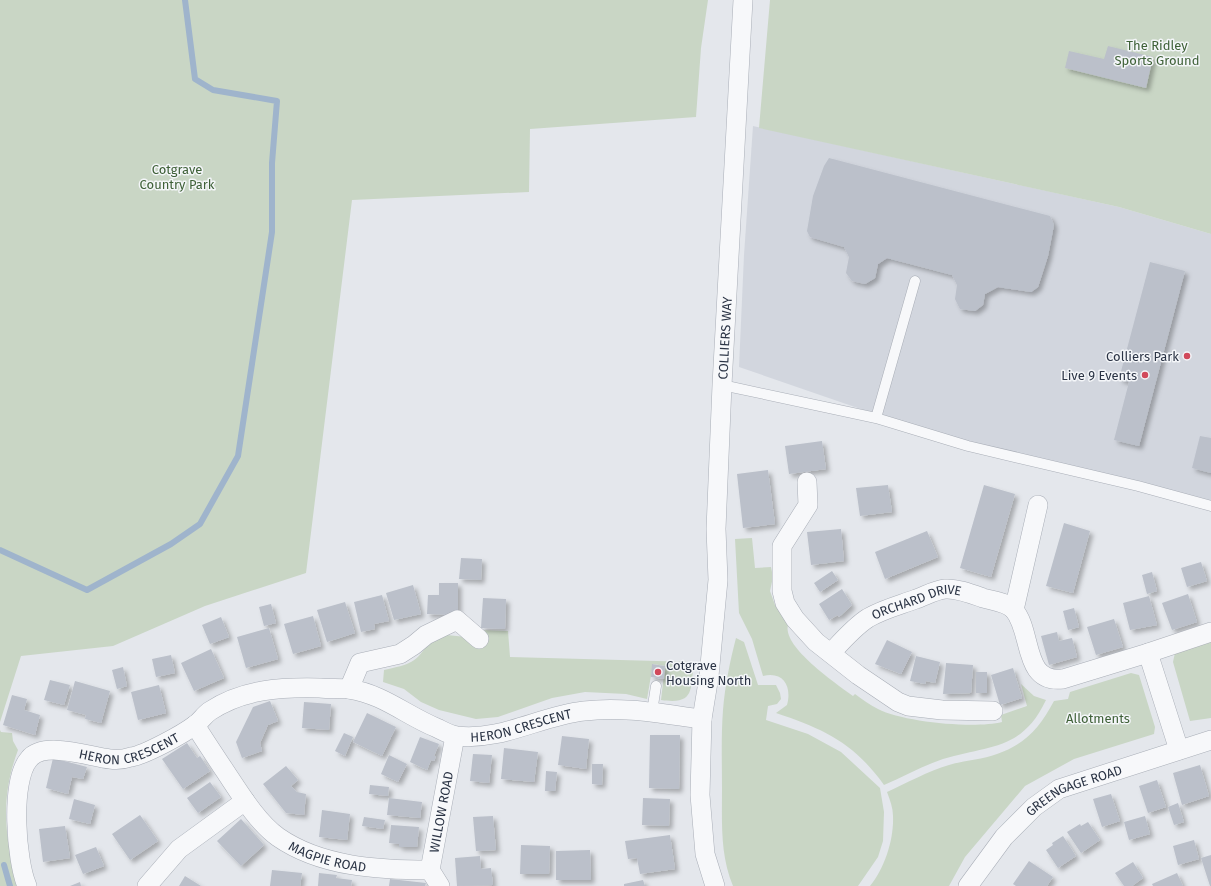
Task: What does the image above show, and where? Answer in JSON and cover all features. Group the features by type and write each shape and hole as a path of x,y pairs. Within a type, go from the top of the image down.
{"street":[{"name":"COLLIERS WAY","path":"715,886 705,854 700,795 702,719 709,676 718,580 716,529 722,385 743,0"},
{"path":"807,482 808,506 782,546 781,581 786,603 796,619 824,647 863,679 898,702 908,706 942,710 993,711"},
{"path":"1038,505 1014,610 1020,618 1036,668 1043,675 1053,680 1063,679 1148,654 1211,632"},
{"name":"ORCHARD DRIVE","path":"824,647 868,618 880,612 945,589 969,593 1007,605 1014,610"},
{"path":"349,689 360,663 400,654 426,635 457,620 478,639"},
{"path":"1148,654 1178,750"},
{"name":"HERON CRESCENT","path":"27,886 16,825 21,772 30,757 45,751 69,751 112,760 134,757 195,725 209,712 227,701 260,691 290,687 349,689 372,694 397,706 422,722 456,736 501,734 544,719 585,711 652,712 702,719"},
{"name":"MAGPIE ROAD","path":"195,725 245,801 277,836 299,850 328,860 435,878"},
{"name":"WILLOW ROAD","path":"435,878 456,736"},
{"name":"GREENGAGE ROAD","path":"968,886 1004,837 1034,807 1059,789 1211,740"},
{"path":"147,886 179,849 245,801"}],"lane":[{"path":"876,418 915,281"},
{"path":"722,385 876,418 968,446 1138,486 1211,506"},
{"path":"652,712 656,686"}],"shaded area":[{"name":"Colliers Park","path":"753,126 1119,207 1211,234 1211,506 968,446 739,367 744,255"}],"green space":[{"name":"Cotgrave Country Park","path":"0,0 708,0 701,48 696,117 530,129 529,192 352,200 306,573 205,606 113,646 21,656 0,722"},
{"name":"The Ridley Sports Ground","path":"770,0 1211,0 1211,234 1119,207 759,128"},
{"path":"752,538 755,568 771,567 773,577 770,591 775,605 780,610 788,625 788,634 793,644 812,664 853,696 855,694 878,709 904,718 939,723 974,725 990,724 1002,722 1001,715 1027,706 1021,684 1034,696 1046,700 1037,717 1026,729 1003,743 989,748 943,759 884,785 861,758 837,739 809,725 776,713 787,705 787,687 781,678 770,675 763,676 752,639 739,613 735,539"},
{"path":"481,630 508,631 510,657 694,662 691,687 686,697 680,700 661,700 665,666 653,664 647,699 626,694 585,692 552,698 498,717 476,719 439,710 421,702 404,689 383,682 384,670 412,662 421,654 430,640 447,635 466,637"},
{"path":"1211,635 1211,718 1190,721 1173,662 1176,648"},
{"path":"736,638 744,642 758,685 776,685 780,693 781,699 777,704 768,706 766,720 808,734 841,752 880,788 884,812 883,841 878,857 858,886 733,886 726,862 723,838 722,740 725,692"},
{"name":"Allotments","path":"1131,673 1139,675 1155,727 1154,734 1074,759 1025,786 965,857 949,886 870,886 880,871 888,853 892,834 893,813 887,792 925,774 955,763 991,756 1007,750 1031,734 1043,719 1054,701 1068,699 1070,692"},
{"path":"0,730 1,732 12,733 13,741 18,750 8,785 6,818 10,851 19,886 0,886"}],"building":[{"path":"1108,46 1153,57 1146,88 1065,68 1069,51 1104,59"},
{"path":"829,158 1050,216 1054,225 1048,256 1038,287 1031,292 998,287 985,294 983,305 975,311 960,309 955,299 957,285 952,275 887,258 878,264 875,278 865,284 852,281 846,273 849,257 844,247 810,237 807,231 813,196 824,166"},
{"path":"1150,262 1185,271 1139,446 1114,440 1129,382 1119,379"},
{"path":"1200,436 1211,438 1211,473 1192,468"},
{"path":"822,441 826,469 789,474 785,446"},
{"path":"768,470 775,524 743,528 737,474"},
{"path":"888,485 892,512 860,516 856,488"},
{"path":"984,485 1015,494 991,577 960,568"},
{"path":"1064,523 1090,531 1073,593 1046,586"},
{"path":"841,529 844,561 811,565 807,532"},
{"path":"927,531 938,557 885,579 875,552"},
{"path":"461,558 482,559 481,580 459,579"},
{"path":"1201,562 1207,581 1187,587 1181,568"},
{"path":"832,571 838,580 820,592 814,583"},
{"path":"1152,572 1157,591 1147,594 1142,575"},
{"path":"439,583 458,583 458,615 427,614 428,595 439,595"},
{"path":"413,585 421,614 394,620 386,593"},
{"path":"842,589 852,605 839,617 838,615 829,620 819,604"},
{"path":"1188,594 1197,622 1172,630 1162,603"},
{"path":"382,595 389,621 374,624 375,629 361,632 354,602"},
{"path":"1149,596 1157,625 1130,630 1123,603"},
{"path":"483,598 506,599 505,629 481,628"},
{"path":"345,602 355,633 327,642 317,610"},
{"path":"271,604 276,623 264,626 259,607"},
{"path":"1074,608 1079,627 1068,630 1063,611"},
{"path":"313,616 321,646 293,654 284,624"},
{"path":"221,617 229,637 210,644 202,625"},
{"path":"1114,619 1123,647 1096,655 1087,627"},
{"path":"269,628 278,659 246,668 237,637"},
{"path":"1057,632 1059,641 1072,638 1077,657 1049,665 1041,636"},
{"path":"887,640 912,652 901,674 875,664"},
{"path":"211,649 224,678 194,691 181,663"},
{"path":"171,655 175,673 156,677 152,659"},
{"path":"916,656 940,662 935,683 926,681 925,684 910,681"},
{"path":"946,663 973,665 971,693 943,694"},
{"name":"Cotgrave Housing North","path":"652,664 665,666 664,679 651,677"},
{"path":"123,667 127,686 117,689 112,670"},
{"path":"1013,668 1022,698 1000,705 991,675"},
{"path":"976,672 987,672 987,693 976,693"},
{"path":"50,680 70,685 64,705 44,700"},
{"path":"75,681 110,691 101,723 85,719 86,715 67,710"},
{"path":"159,685 166,713 138,720 131,692"},
{"path":"12,695 27,699 24,710 40,715 35,735 3,725"},
{"path":"270,701 278,721 268,725 260,743 262,751 242,758 236,742 253,707"},
{"path":"304,702 331,704 329,730 302,728"},
{"path":"367,713 396,727 382,756 353,742"},
{"path":"344,733 353,737 345,756 335,751"},
{"path":"650,735 680,735 679,789 649,788"},
{"path":"562,736 589,739 586,769 558,765"},
{"path":"420,737 439,744 434,756 436,756 434,761 431,760 427,770 410,762"},
{"path":"187,743 197,758 200,756 210,771 183,789 162,759"},
{"path":"504,748 538,752 534,782 501,779"},
{"path":"473,754 492,755 489,783 470,781"},
{"path":"389,755 407,764 398,782 381,774"},
{"path":"53,758 87,767 83,779 72,777 68,794 46,788"},
{"path":"592,764 603,764 602,785 592,784"},
{"path":"1200,765 1209,796 1182,805 1173,773"},
{"path":"286,766 298,780 291,786 297,792 306,794 304,815 286,813 263,784"},
{"path":"546,771 557,772 555,791 545,791"},
{"path":"1157,780 1166,807 1148,813 1139,786"},
{"path":"210,782 221,797 198,813 187,798"},
{"path":"370,785 389,787 388,796 369,794"},
{"path":"1111,794 1120,821 1102,827 1093,799"},
{"path":"389,798 422,802 420,818 387,815"},
{"path":"643,798 670,799 669,826 642,825"},
{"path":"74,799 95,805 90,824 69,819"},
{"path":"1178,803 1184,822 1174,825 1168,807"},
{"path":"322,810 350,814 347,840 319,837"},
{"path":"140,815 158,841 130,860 112,834"},
{"path":"493,816 496,850 476,851 473,817"},
{"path":"1145,816 1150,834 1129,840 1124,822"},
{"path":"364,817 385,820 383,829 362,826"},
{"path":"241,819 264,845 241,866 217,841"},
{"path":"1088,822 1100,840 1081,853 1067,832 1080,824 1081,826"},
{"path":"391,825 419,827 417,847 399,847 399,844 389,843"},
{"path":"65,826 70,858 43,862 39,829"},
{"path":"670,835 675,869 640,874 637,858 628,859 625,841"},
{"path":"1063,836 1076,856 1058,868 1046,850 1053,845 1052,843"},
{"path":"1194,840 1199,859 1178,865 1173,846"},
{"path":"521,845 550,846 549,874 520,874"},
{"path":"96,847 104,866 83,874 75,855"},
{"path":"590,850 591,880 556,880 556,851"},
{"path":"1211,855 1211,886 1210,886 1201,858"},
{"path":"480,856 481,869 491,868 493,885 457,886 455,858"},
{"path":"1029,861 1053,877 1047,886 1016,886 1013,884"},
{"path":"1133,862 1143,878 1132,886 1124,886 1115,873"},
{"path":"272,870 302,873 300,886 270,886"},
{"path":"319,873 337,875 336,878 352,880 351,886 318,886"},
{"path":"1177,873 1183,886 1153,886 1152,884"},
{"path":"185,876 201,886 179,886"},
{"path":"390,879 426,883 425,886 389,886"},
{"path":"643,880 645,886 624,886 624,884"},
{"path":"80,882 81,886 70,886"}],"waterway":[{"path":"0,550 87,590 171,544 200,524 238,456 272,232 272,163 277,101 213,90 195,79 185,0"},
{"path":"4,865 10,886"}],"place":[{"name":"Colliers Park","path":"1187,356"},
{"name":"Live 9 Events","path":"1145,375"},
{"name":"Cotgrave Housing North","path":"658,672"}]}
